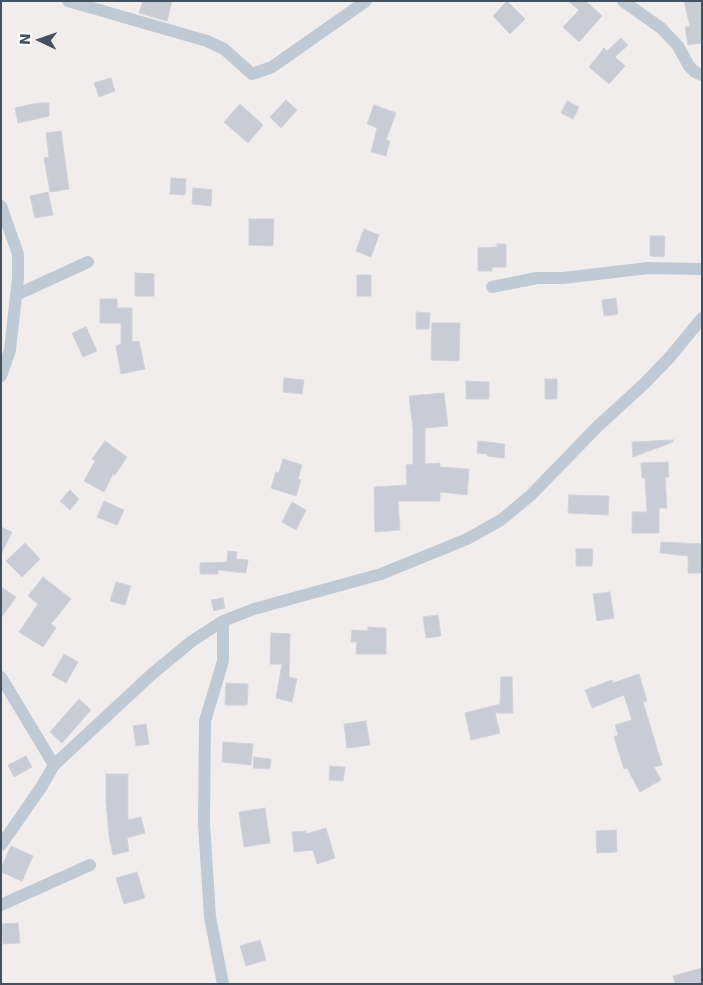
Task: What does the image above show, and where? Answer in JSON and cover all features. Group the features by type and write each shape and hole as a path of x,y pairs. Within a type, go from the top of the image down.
{"street":[{"path":"68,1 207,41 224,48 252,74 272,67 366,1"},
{"path":"623,1 661,28 678,46 689,66 695,72 702,75"},
{"path":"1,206 18,254 16,295 6,334 10,350 1,376"},
{"path":"16,295 88,262"},
{"path":"492,286 537,278 563,278 648,268 702,268"},
{"path":"1,845 42,786 54,765 152,674 192,641 223,621 254,609 381,574 467,539 501,520 531,495 598,426 645,383 702,318"},
{"path":"223,621 224,660 205,721 204,824 210,917 224,984"},
{"path":"1,677 54,765"},
{"path":"1,905 90,865"}],"building":[{"path":"143,1 172,1 167,21 139,13"},
{"path":"507,1 525,19 510,34 493,16"},
{"path":"568,1 586,1 602,16 579,42 563,27 579,10"},
{"path":"684,1 702,1 702,43 688,45 685,27 690,26"},
{"path":"621,38 628,45 615,57 625,66 609,84 589,67 604,48 607,51"},
{"path":"111,78 115,91 99,97 94,83"},
{"path":"286,100 297,110 281,128 270,117"},
{"path":"567,101 579,107 573,119 561,113"},
{"path":"38,103 49,103 49,116 18,123 15,108"},
{"path":"240,104 263,125 248,143 224,122"},
{"path":"374,105 396,113 386,140 390,141 386,156 371,152 377,128 367,124"},
{"path":"61,131 69,189 50,192 44,158 49,157 46,133"},
{"path":"171,178 186,179 185,195 170,194"},
{"path":"193,188 212,190 211,206 192,204"},
{"path":"48,192 53,215 35,218 30,196"},
{"path":"249,219 274,219 273,246 249,245"},
{"path":"364,229 379,235 371,257 356,251"},
{"path":"650,236 665,236 664,257 650,256"},
{"path":"497,244 506,244 506,267 492,267 492,271 478,271 478,248 497,247"},
{"path":"135,273 154,274 154,296 135,296"},
{"path":"357,275 371,275 371,296 357,296"},
{"path":"616,298 618,314 604,316 602,300"},
{"path":"100,299 117,299 117,308 132,308 132,342 139,341 145,369 121,374 116,346 121,344 121,323 100,323"},
{"path":"416,312 430,313 429,329 416,329"},
{"path":"432,323 460,323 459,361 431,360"},
{"path":"86,327 97,351 83,357 72,333"},
{"path":"284,378 304,380 302,394 283,392"},
{"path":"545,379 557,379 557,399 545,399"},
{"path":"466,381 489,382 489,399 466,399"},
{"path":"444,393 448,426 425,428 425,464 440,463 440,467 469,469 467,495 440,492 440,501 398,501 400,530 375,532 374,487 407,485 406,465 413,464 413,428 409,396"},
{"path":"673,440 673,442 633,457 632,442"},
{"path":"105,441 127,457 115,475 113,474 104,492 84,481 95,461 92,459"},
{"path":"478,441 505,444 504,458 477,453"},
{"path":"283,459 302,465 298,479 301,480 296,496 271,488 276,472 279,473"},
{"path":"668,462 669,477 665,477 667,508 659,508 659,533 632,533 632,512 647,512 645,478 642,478 641,463"},
{"path":"70,490 79,499 70,510 60,501"},
{"path":"569,495 609,496 608,515 568,513"},
{"path":"104,501 124,510 117,525 97,517"},
{"path":"292,502 306,510 296,530 282,522"},
{"path":"1,527 12,532 1,554"},
{"path":"661,542 702,544 702,573 688,573 688,556 660,553"},
{"path":"25,543 40,559 22,577 6,561"},
{"path":"576,549 593,549 592,566 576,566"},
{"path":"228,551 237,552 236,559 248,560 246,573 218,570 218,574 200,574 200,563 227,562"},
{"path":"43,577 71,599 51,624 56,628 43,647 19,632 38,604 28,596"},
{"path":"116,582 131,586 125,605 110,601"},
{"path":"1,587 16,597 1,618"},
{"path":"610,592 614,618 597,621 593,594"},
{"path":"223,598 225,608 214,611 211,600"},
{"path":"438,615 441,636 426,638 423,617"},
{"path":"368,627 386,628 386,654 356,654 357,642 351,642 352,630 368,631"},
{"path":"271,633 290,634 289,677 297,679 292,702 276,698 282,664 270,664"},
{"path":"64,654 78,662 66,683 52,675"},
{"path":"639,674 647,701 643,702 662,765 654,767 661,780 640,792 627,768 624,769 614,737 618,735 615,725 632,720 624,695 592,708 585,690 612,680 613,683"},
{"path":"501,677 512,677 513,713 495,713 500,733 471,740 465,713 500,704"},
{"path":"226,683 248,684 247,705 225,705"},
{"path":"79,699 91,710 62,743 50,732"},
{"path":"366,721 370,745 347,748 344,724"},
{"path":"146,724 149,744 136,746 133,726"},
{"path":"223,742 253,744 251,765 222,762"},
{"path":"26,756 32,767 14,777 8,765"},
{"path":"254,757 271,759 270,769 253,768"},
{"path":"330,766 345,767 343,781 329,780"},
{"path":"106,774 128,774 128,820 141,817 145,833 127,838 129,851 113,855 109,836"},
{"path":"265,808 270,843 244,847 239,812"},
{"path":"326,828 335,858 317,864 313,850 294,852 292,832 306,831 306,834"},
{"path":"616,830 617,852 597,853 596,831"},
{"path":"11,846 33,856 22,881 1,872"},
{"path":"137,872 145,898 124,904 116,878"},
{"path":"18,923 20,943 3,944 2,924"},
{"path":"260,940 266,960 246,966 240,946"},
{"path":"702,968 702,984 675,984 673,976"}]}
